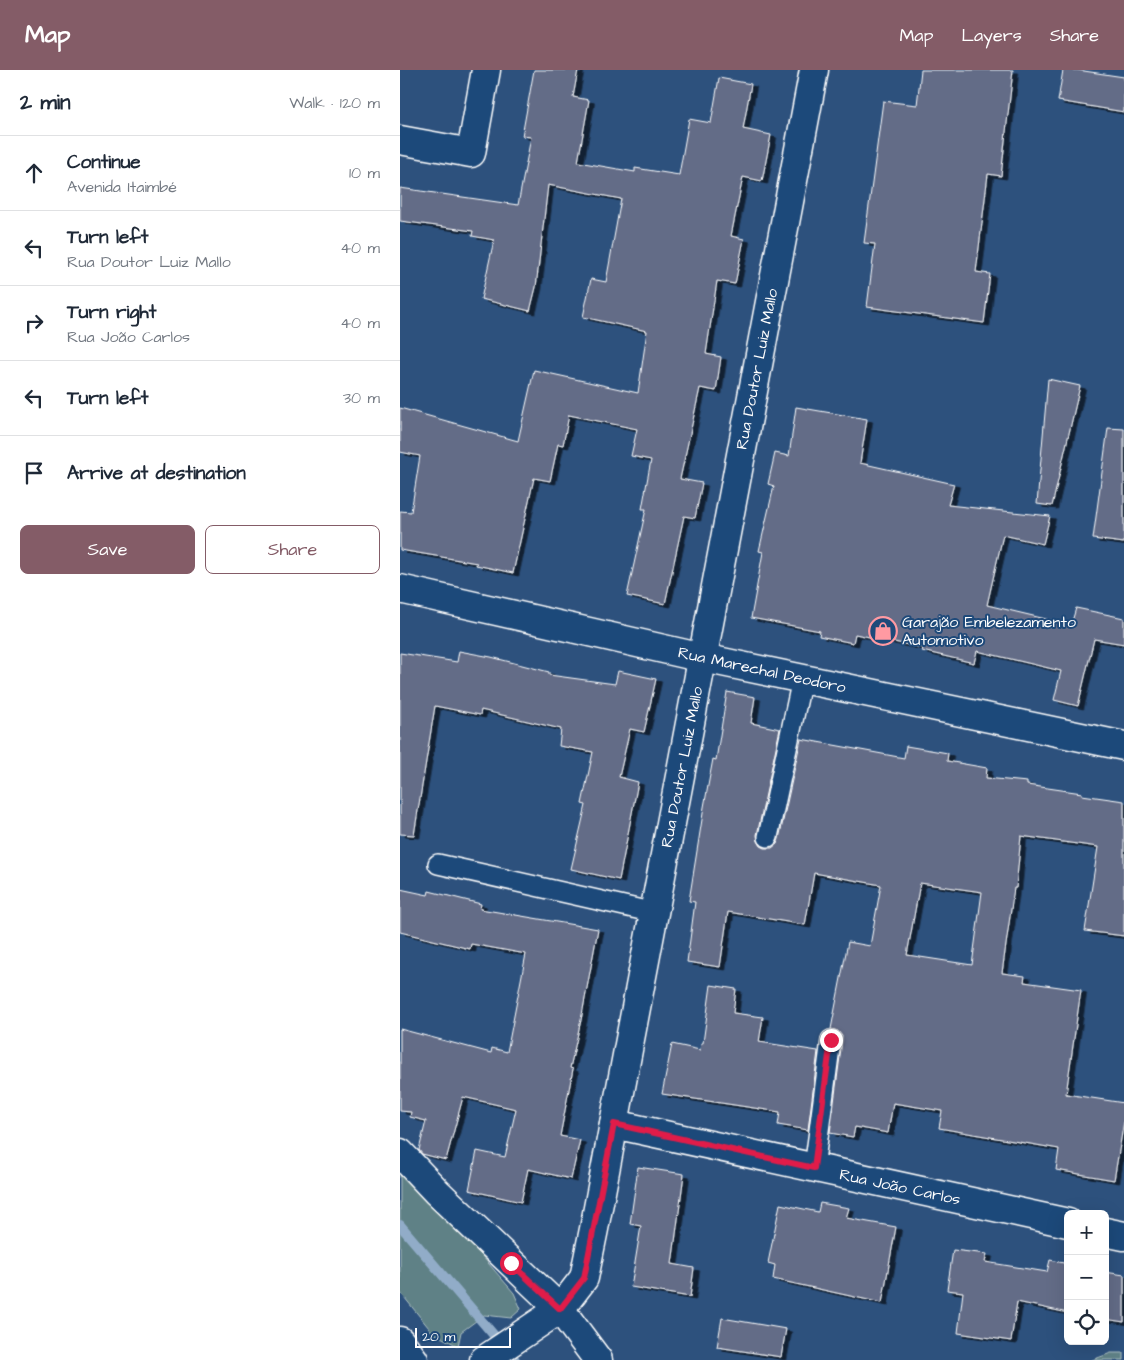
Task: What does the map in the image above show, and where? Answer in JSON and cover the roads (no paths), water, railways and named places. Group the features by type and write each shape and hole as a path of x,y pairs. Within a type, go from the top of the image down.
{"street":[{"path":"400,140 471,153 486,70"},
{"name":"Rua Doutor Luiz Mallo","path":"484,1360 552,1315 584,1278 814,70"},
{"name":"Rua Marechal Deodoro","path":"400,589 703,658 1124,746"},
{"name":"Rua João Carlos","path":"614,1124 1064,1222"},
{"path":"400,1153 552,1315 598,1360"},
{"path":"1109,1233 1124,1236"},
{"path":"400,1341 414,1360"}],"lane":[{"path":"768,837 802,678"},
{"path":"438,864 655,913"},
{"path":"814,1168 831,1040"}],"waterway":[{"path":"400,1225 515,1360"}],"place":[{"name":"Garajão Embelezamento Automotivo","path":"883,631"}]}
